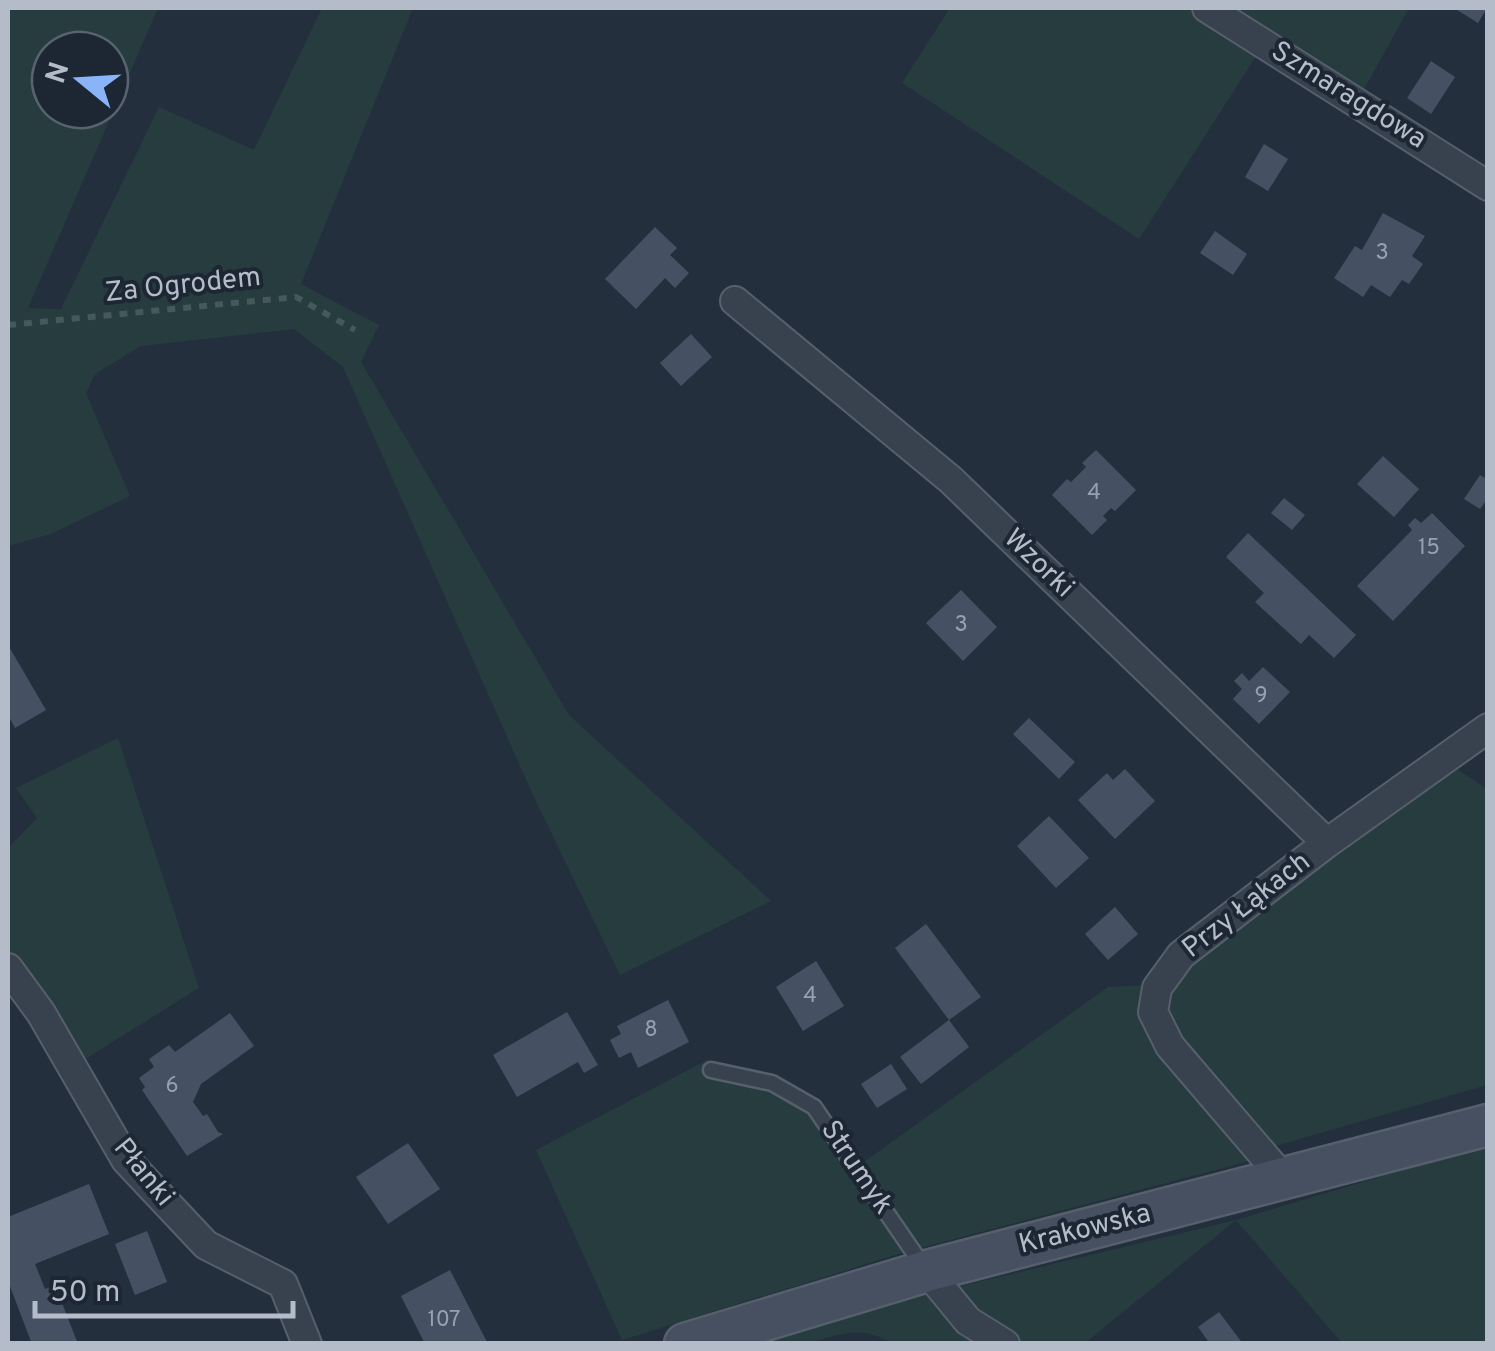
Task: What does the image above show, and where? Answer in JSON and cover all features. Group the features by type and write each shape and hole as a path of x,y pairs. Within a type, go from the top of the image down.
{"street":[{"name":"Szmaragdowa","path":"1207,8 1488,186"},
{"name":"Wzorki","path":"735,301 951,480 1327,843"},
{"name":"Przy Łąkach","path":"1284,1179 1170,1046 1153,1012 1158,988 1181,955 1327,843 1488,728"},
{"name":"Płanki","path":"8,968 42,1013 126,1160 206,1245 283,1284 307,1344"},
{"name":"Krakowska","path":"685,1344 926,1271 1488,1125"},
{"path":"926,1271 968,1321 1005,1344"}],"lane":[{"name":"Strumyk","path":"711,1070 772,1084 814,1107 926,1271"}],"path":[{"name":"Za Ogrodem","path":"8,325 296,297 356,330"}],"green space":[{"path":"8,8 158,8 130,73 130,30 30,30 30,130 105,130 28,308 61,309 159,107 254,150 322,8 413,8 301,284 379,325 361,362 569,715 771,901 620,975 532,793 343,367 294,329 141,346 95,374 86,393 130,496 51,534 8,546"},
{"path":"950,8 1219,8 1258,53 1139,239 902,83"},
{"path":"1224,8 1409,8 1361,95"},
{"path":"118,738 199,988 79,1063 8,956 8,848 37,818 16,788"},
{"path":"1454,767 1487,789 1487,1085 1268,1148 1161,1014 1163,992 1185,960"},
{"path":"1149,985 1145,1013 1257,1159 905,1252 622,1340 536,1150 707,1060 774,1077 818,1100 861,1164 1108,987"},
{"path":"1487,1145 1487,1343 1342,1343 1236,1220"},
{"path":"1236,1220 1085,1343 1014,1343 949,1289"},
{"path":"929,1285 997,1343 892,1343 859,1333 801,1344 745,1344"}],"building":[{"path":"1454,8 1487,8 1478,23"},
{"path":"1431,61 1455,77 1431,114 1407,98"},
{"path":"1264,144 1288,159 1268,191 1245,177"},
{"path":"1383,213 1425,236 1412,256 1423,264 1409,284 1402,280 1390,297 1371,285 1363,297 1334,278 1355,246 1362,250"},
{"path":"655,227 677,248 670,255 689,273 675,288 665,278 636,309 605,279"},
{"path":"1215,231 1247,254 1233,275 1200,253"},
{"path":"691,334 712,357 681,386 660,363"},
{"path":"1096,450 1136,490 1115,511 1111,508 1103,516 1107,520 1092,535 1052,495 1086,467 1082,463"},
{"path":"1383,456 1419,489 1394,517 1357,484"},
{"path":"1480,475 1488,480 1488,498 1480,509 1464,499"},
{"path":"1284,498 1305,515 1292,530 1271,513"},
{"path":"1432,513 1465,546 1393,621 1357,586 1412,530 1408,525 1415,518 1421,523"},
{"path":"1248,533 1356,635 1334,658 1309,635 1301,644 1255,602 1264,593 1226,557"},
{"path":"961,590 997,627 963,661 926,623"},
{"path":"8,645 46,710 15,728 8,715"},
{"path":"1263,667 1290,692 1259,724 1233,699 1242,689 1234,681 1242,673 1249,681"},
{"path":"1029,718 1075,762 1059,779 1013,734"},
{"path":"1125,769 1155,801 1115,839 1078,800 1107,773 1113,780"},
{"path":"1049,816 1089,858 1056,888 1017,846"},
{"path":"1115,907 1138,934 1108,960 1085,934"},
{"path":"926,924 981,997 949,1020 895,948"},
{"path":"816,961 844,1006 803,1031 776,987"},
{"path":"668,1000 689,1042 638,1068 631,1052 619,1058 610,1040 621,1034 617,1026"},
{"path":"567,1012 598,1065 584,1073 578,1062 517,1097 493,1055"},
{"path":"230,1013 254,1046 201,1084 193,1102 223,1134 187,1156 142,1090 145,1087 139,1078 154,1067 149,1059 169,1045 175,1052"},
{"path":"949,1020 969,1047 921,1084 900,1057"},
{"path":"891,1064 907,1089 877,1108 861,1084"},
{"path":"408,1143 440,1189 388,1224 356,1177"},
{"path":"89,1184 109,1234 35,1264 45,1289 55,1285 78,1344 32,1344 8,1281 8,1217"},
{"path":"147,1231 167,1282 135,1295 115,1244"},
{"path":"450,1270 488,1344 425,1344 401,1296"},
{"path":"1219,1312 1243,1344 1210,1344 1198,1327"}]}
